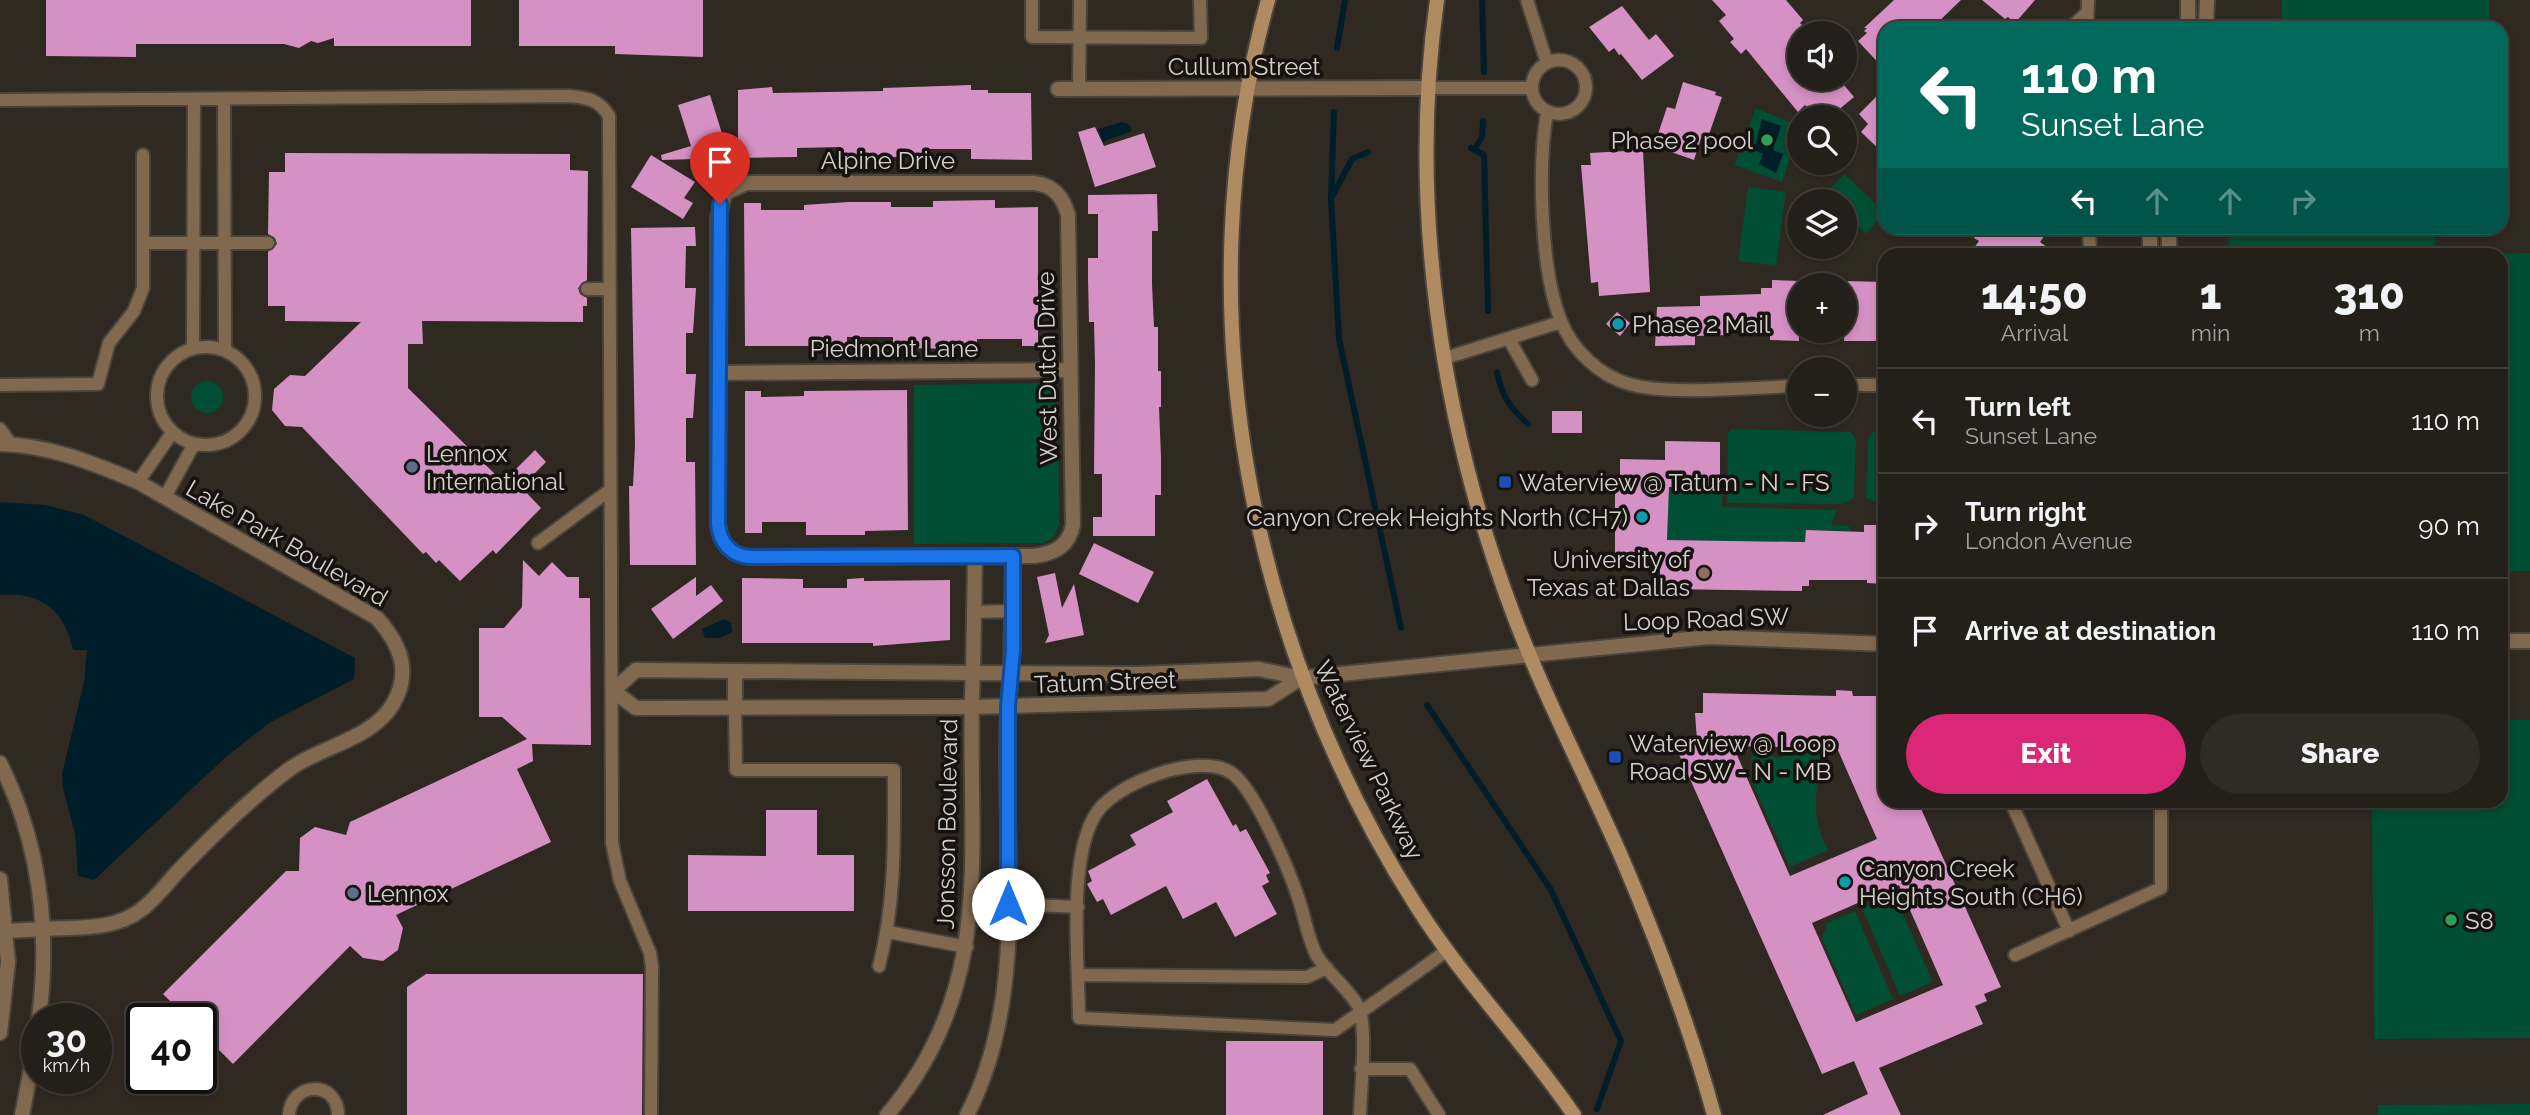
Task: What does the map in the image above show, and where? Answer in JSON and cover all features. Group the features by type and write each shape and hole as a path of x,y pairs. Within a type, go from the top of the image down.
{"main road":[{"name":"Waterview Parkway","path":"1268,0 1248,89 1234,209 1232,273 1233,353 1238,410 1265,554 1301,678 1371,830 1446,951 1574,1115"},
{"path":"1437,0 1429,88 1429,194 1445,358 1472,489 1494,561 1530,655 1621,856 1660,954 1714,1115"}],"street":[{"path":"2188,0 2188,21"},
{"path":"2206,21 2207,0"},
{"name":"Cullum Street","path":"1058,89 1429,88"},
{"name":"Alpine Drive","path":"718,373 718,218 723,197 732,187 746,183 1034,183 1048,185 1056,191"},
{"name":"West Dutch Drive","path":"1013,556 1044,555 1064,545 1073,525 1068,215 1056,191"},
{"name":"Piedmont Lane","path":"718,373 1070,370"},
{"path":"718,373 719,536 733,552 749,557 1013,556 1012,673 1008,707 1008,904 1005,985 991,1059 967,1115"},
{"name":"Lake Park Boulevard","path":"2,931 108,926 141,910 226,823 273,783 314,753 363,732 380,720 393,703 401,683 402,663 395,638 377,618 138,482 96,464 50,450 5,444"},
{"name":"Jonsson Boulevard","path":"887,1115 922,1063 942,1024 967,947 973,888 971,707 975,556"},
{"name":"Loop Road SW","path":"1530,655 1709,637 1878,644"},
{"path":"2508,641 2530,641"},
{"name":"Tatum Street","path":"1301,678 1268,699 1008,707 636,708 612,691 636,670 1138,674 1259,669 1301,678 1530,655"},
{"path":"735,671 735,708"},
{"path":"0,763 21,811 37,865 44,929 40,1003"},
{"path":"0,879 6,990 0,1033"},
{"path":"22,1115 26,1094"}],"lane":[{"path":"1031,0 1032,37 1201,38 1200,0"},
{"path":"1079,89 1080,0"},
{"path":"1527,0 1547,63"},
{"path":"2076,21 2088,7"},
{"path":"1555,60 1571,63 1583,74 1586,88 1583,101 1563,114 1547,111 1536,101 1532,88 1536,73 1547,63 1555,60"},
{"path":"1429,88 1532,88"},
{"path":"0,100 570,96 589,98 602,104 609,116 610,490 614,574 612,843 620,881 650,953 652,966 652,1115"},
{"path":"193,348 194,99"},
{"path":"224,100 225,350"},
{"path":"1547,111 1542,138 1547,257 1561,322 1590,362 1608,375 1629,384 1657,389 1787,386"},
{"path":"0,385 98,384 109,343 141,301 143,155"},
{"path":"143,243 268,243"},
{"path":"587,289 610,289"},
{"path":"1445,358 1561,322"},
{"path":"1509,339 1532,380"},
{"path":"208,346 225,350 239,359 249,372 255,387 255,403 250,419 240,432 227,441 211,445 194,444 172,433 159,414 156,391 159,379 171,360 193,348 208,346"},
{"path":"1857,385 1878,385"},
{"path":"0,429 5,444"},
{"path":"138,482 172,433"},
{"path":"165,498 194,444"},
{"path":"538,544 610,490"},
{"path":"974,612 1013,611"},
{"path":"735,708 736,770 894,770 894,882 888,932 879,966"},
{"path":"1360,1115 1362,1012 1317,955 1294,885 1256,804 1233,774 1218,766 1183,768 1153,775 1127,788 1102,806 1092,821 1080,852 1079,1018 1335,1030 1362,1012 1446,951"},
{"path":"2014,808 2069,931"},
{"path":"2015,955 2161,888 2161,808"},
{"path":"1008,904 1078,907"},
{"path":"888,932 967,947"},
{"path":"1079,975 1307,977 1327,968"},
{"path":"1361,1069 1410,1069 1439,1115"},
{"path":"289,1115 293,1099 299,1093 316,1088 331,1095 337,1102 338,1115"}],"green space":[{"path":"2282,0 2489,0 2489,21 2282,21"},
{"path":"1756,108 1787,121 1787,168 1782,182 1734,165"},
{"path":"1843,175 1878,206 1878,220 1866,234 1857,225 1857,189 1830,189"},
{"path":"1748,187 1786,192 1776,266 1738,261"},
{"path":"2229,235 2435,236 2434,248 2228,248"},
{"path":"2530,253 2530,571 2508,571 2508,254"},
{"path":"207,381 218,386 223,397 218,408 207,413 196,408 191,397 196,386"},
{"path":"1043,383 1058,393 1059,525 1053,538 1043,543 914,544 914,385"},
{"path":"1732,429 1851,432 1856,440 1854,498 1842,504 1727,503 1728,433"},
{"path":"1873,432 1878,432 1878,503 1866,498 1868,440"},
{"path":"1665,487 1722,487 1722,507 1837,510 1831,525 1849,526 1850,531 1806,530 1805,542 1667,540"},
{"name":"S8","path":"2508,720 2530,720 2530,1038 2374,1039 2372,808 2508,808"},
{"path":"1814,748 1827,755 1819,779 1816,803 1819,826 1828,850 1790,867 1753,784 1751,758 1758,753 1778,758"},
{"path":"1881,896 1896,898 1933,982 1900,996 1862,908"},
{"path":"1855,911 1893,999 1856,1015 1822,939 1827,923"},
{"path":"2530,1104 2530,1115 2378,1115 2378,1105"}],"water":[{"name":"Phase 2 pool","path":"1762,119 1781,126 1773,150 1783,154 1776,173 1759,164 1763,154 1754,150"},
{"path":"1122,122 1130,125 1132,131 1103,142 1098,129"},
{"path":"0,502 46,505 84,515 355,658 354,679 269,723 226,757 94,880 78,876 75,834 62,774 84,682 87,650 73,650 64,624 49,606 28,596 0,595"},
{"path":"724,619 731,623 732,632 720,638 705,638 702,629"}],"building":[{"path":"46,0 471,0 471,46 334,46 334,38 318,43 311,41 299,48 284,44 136,44 136,57 46,56"},
{"path":"519,0 703,0 703,57 615,54 615,46 519,46"},
{"path":"1712,0 1786,0 1803,20 1787,21 1787,91 1849,91 1854,97 1844,105 1792,105 1746,49 1741,54 1730,42 1734,39 1719,21 1726,15"},
{"path":"1894,0 1961,0 1939,21 1878,21 1878,62 1858,41 1867,33 1864,31 1867,28 1864,28"},
{"path":"1982,0 2035,0 2017,21 2008,17 2005,19"},
{"path":"1622,6 1649,40 1656,34 1674,56 1642,80 1614,48 1609,52 1589,27"},
{"path":"1683,82 1716,92 1715,95 1722,97 1707,140 1701,138 1694,160 1654,146 1667,107 1675,109"},
{"path":"971,85 971,90 988,90 988,93 1031,93 1032,160 971,159 971,149 927,149 927,157 841,157 841,147 797,148 797,157 738,158 738,90 772,87 773,93 883,91 883,88"},
{"path":"710,95 730,159 711,159 714,169 699,174 694,159 662,160 661,155 691,146 678,105"},
{"path":"1878,95 1878,148 1861,132 1868,124 1859,114"},
{"path":"1095,127 1104,146 1144,133 1156,167 1095,187 1078,132"},
{"path":"1643,150 1650,292 1599,296 1598,282 1591,283 1581,165 1591,165 1590,153"},
{"path":"285,153 570,154 570,170 588,171 587,280 578,288 580,294 587,298 587,306 583,306 583,322 422,321 423,344 408,344 408,388 503,482 535,450 546,462 521,487 541,508 496,554 493,550 460,581 439,560 436,563 426,552 423,554 302,427 285,426 272,410 274,389 290,375 305,376 361,322 285,321 285,306 268,306 268,252 277,244 275,238 268,234 269,172 285,172"},
{"path":"651,155 695,182 684,198 693,203 683,219 631,187"},
{"path":"1157,194 1158,231 1152,231 1152,284 1154,327 1158,327 1158,371 1161,371 1161,495 1155,495 1155,536 1093,536 1093,517 1102,517 1102,474 1094,474 1094,322 1089,322 1088,279 1088,258 1098,258 1098,214 1088,214 1088,195"},
{"path":"995,200 995,208 1038,207 1038,346 1022,346 1022,339 977,339 977,349 893,348 893,337 847,337 847,349 831,349 831,346 745,346 744,203 761,203 761,210 804,210 804,205 848,202 891,202 891,207 933,207 933,201"},
{"path":"695,227 696,246 686,246 685,288 696,288 693,333 686,333 686,374 696,374 693,418 686,418 686,462 695,462 696,565 630,565 629,486 633,486 635,445 631,228"},
{"path":"1976,235 2045,235 2040,242 2048,248 1974,248 1979,241 1974,238"},
{"path":"1772,280 1787,281 1787,341 1770,340 1770,332 1730,332 1730,335 1695,336 1695,345 1655,346 1657,307 1700,306 1700,296 1761,294 1761,288 1772,288"},
{"path":"1857,281 1878,282 1878,341 1857,341"},
{"name":"Phase 2 Mail","path":"1617,312 1630,323 1620,336 1606,324"},
{"path":"907,390 908,530 865,531 865,535 806,535 806,522 762,522 762,533 745,533 745,391 761,391 761,397 804,396 804,391"},
{"path":"1552,411 1582,411 1582,433 1552,433"},
{"name":"Canyon Creek Heights North (CH7)","path":"1665,441 1720,442 1720,479 1710,479 1710,488 1669,487 1667,540 1805,542 1806,530 1864,532 1864,525 1878,525 1878,584 1867,583 1867,580 1809,580 1809,586 1802,586 1802,591 1667,589 1667,584 1660,584 1660,569 1634,569 1634,562 1615,561 1615,478 1620,478 1620,459 1665,460"},
{"path":"1094,543 1154,572 1138,603 1079,574"},
{"name":"Lennox","path":"523,560 539,576 552,562 567,577 579,577 579,598 590,598 591,745 532,744 533,761 517,769 551,842 396,915 403,928 398,950 383,961 363,958 350,946 233,1064 217,1048 217,1003 172,1003 163,994 286,871 299,871 300,838 315,827 346,835 350,822 527,739 502,717 479,717 479,628 504,628 522,607"},
{"path":"1055,573 1062,608 1074,584 1084,635 1045,643 1049,635 1037,577"},
{"path":"696,577 696,596 711,585 723,601 673,639 651,609"},
{"path":"742,578 803,579 803,588 847,588 847,579 864,578 864,581 950,580 950,640 873,646 873,643 742,643"},
{"name":"Canyon Creek Heights South (CH6)","path":"1836,690 1852,691 1853,696 1878,696 1878,808 1921,808 2001,987 1984,994 1987,1001 1975,1006 1983,1024 1879,1068 1901,1115 1823,1115 1868,1094 1854,1061 1822,1074 1677,750 1697,741 1695,713 1703,713 1703,693 1836,696","holes":["1733,746 1837,748 1877,839 1790,876","1899,885 1943,985 1856,1022 1812,923"]},
{"path":"1207,779 1233,826 1236,824 1240,832 1246,829 1270,873 1266,875 1269,882 1262,886 1277,914 1235,937 1216,902 1183,919 1166,886 1111,915 1103,899 1097,902 1087,884 1092,881 1088,871 1136,845 1130,835 1173,812 1167,801"},
{"path":"766,810 817,810 817,855 854,855 854,911 688,911 688,855 766,856"},
{"path":"426,974 643,974 642,1115 407,1115 407,987"},
{"path":"1226,1041 1323,1041 1323,1115 1226,1115"}],"waterway":[{"path":"1337,48 1345,0"},
{"path":"1482,0 1484,72"},
{"path":"1334,112 1331,199 1339,339 1401,628"},
{"path":"1475,148 1482,137 1483,121"},
{"path":"1471,148 1484,155 1488,311"},
{"path":"1333,195 1352,159 1368,152"},
{"path":"1497,372 1508,401 1528,424"},
{"path":"1427,705 1551,890 1621,1041 1597,1109"}],"place":[{"name":"Phase 2 pool","path":"1767,140"},
{"name":"Phase 2 Mail","path":"1618,324"},
{"name":"Lennox International","path":"412,467"},
{"name":"Waterview @ Tatum - N - FS","path":"1505,482"},
{"name":"Canyon Creek Heights North (CH7)","path":"1642,517"},
{"name":"University of Texas at Dallas","path":"1704,573"},
{"name":"Waterview @ Loop Road SW - N - MB","path":"1615,757"},
{"name":"Canyon Creek Heights South (CH6)","path":"1845,882"},
{"name":"Lennox","path":"353,893"},
{"name":"S8","path":"2451,920"}],"route":[{"path":"720,204 718,524 719,536 725,545 739,556 749,557 1013,556 1013,650 1008,707 1008,904"}]}
